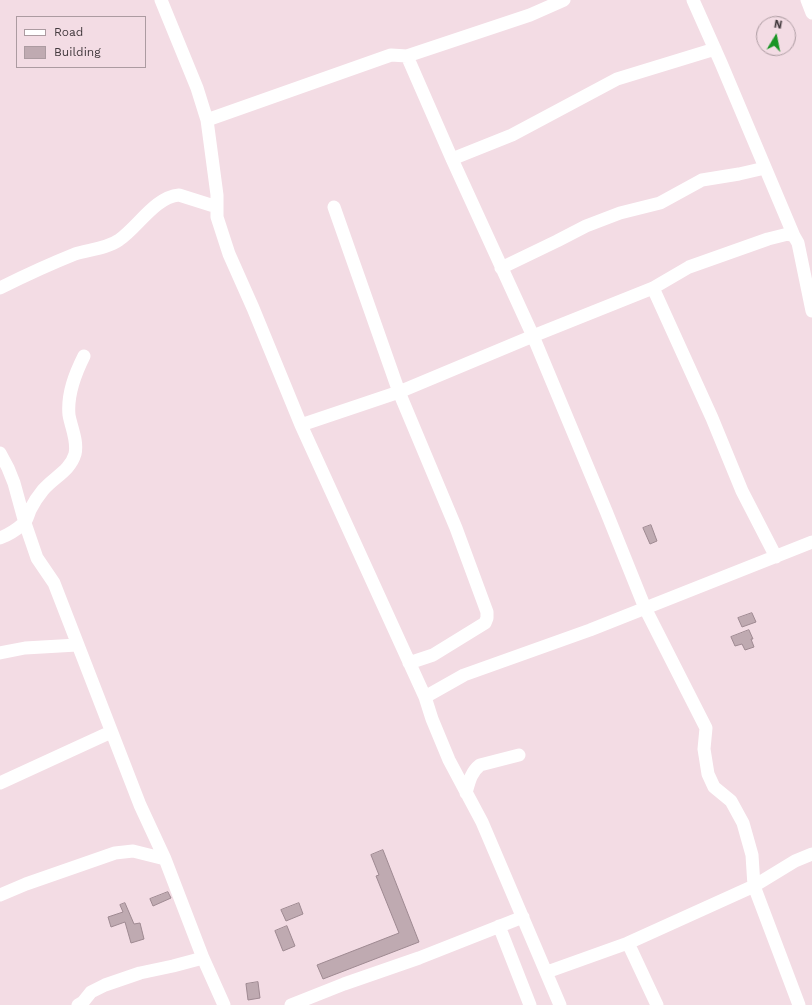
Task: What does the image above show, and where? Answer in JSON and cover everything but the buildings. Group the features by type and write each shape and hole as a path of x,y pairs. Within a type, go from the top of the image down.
{"street":[{"path":"161,0 194,81 207,120 215,172 217,217 229,254 301,425 408,663 425,697 432,719 449,760 482,822 560,1005"},
{"path":"207,120 391,54 407,56 530,15 564,0"},
{"path":"693,0 798,243 812,311"},
{"path":"807,0 812,13"},
{"path":"452,159 512,135 616,79 715,49"},
{"path":"407,56 532,336 645,608 706,728 704,749 708,774 714,787 731,800 743,823 752,855 754,886 799,1005"},
{"path":"502,268 586,226 620,213 660,203 702,180 740,174 765,168"},
{"path":"0,288 76,254 118,241 163,200 173,195 179,195 217,207"},
{"path":"334,207 400,392 456,528 487,612 485,623 433,655 408,663"},
{"path":"301,425 400,392 532,336 652,288 689,267 768,239 788,234 794,236"},
{"path":"652,288 712,418 742,491 776,556"},
{"path":"0,538 8,535 25,523 30,509 44,489 61,475 72,461 75,452 74,437 69,415 69,402 77,370 84,356"},
{"path":"0,453 14,483 25,523 37,558 54,583 140,805 165,859 203,958 224,1005"},
{"path":"425,697 464,675 590,630 812,542"},
{"path":"0,654 25,648 77,645"},
{"path":"0,783 111,732"},
{"path":"466,792 472,774 480,765 519,755"},
{"path":"0,895 115,853 133,851 165,859"},
{"path":"547,972 628,943 754,886 795,862 812,854"},
{"path":"291,1005 523,918"},
{"path":"499,926 530,1005"},
{"path":"628,943 657,1005"},
{"path":"78,1005 83,1002 91,992 106,985 140,973 203,958"}]}
